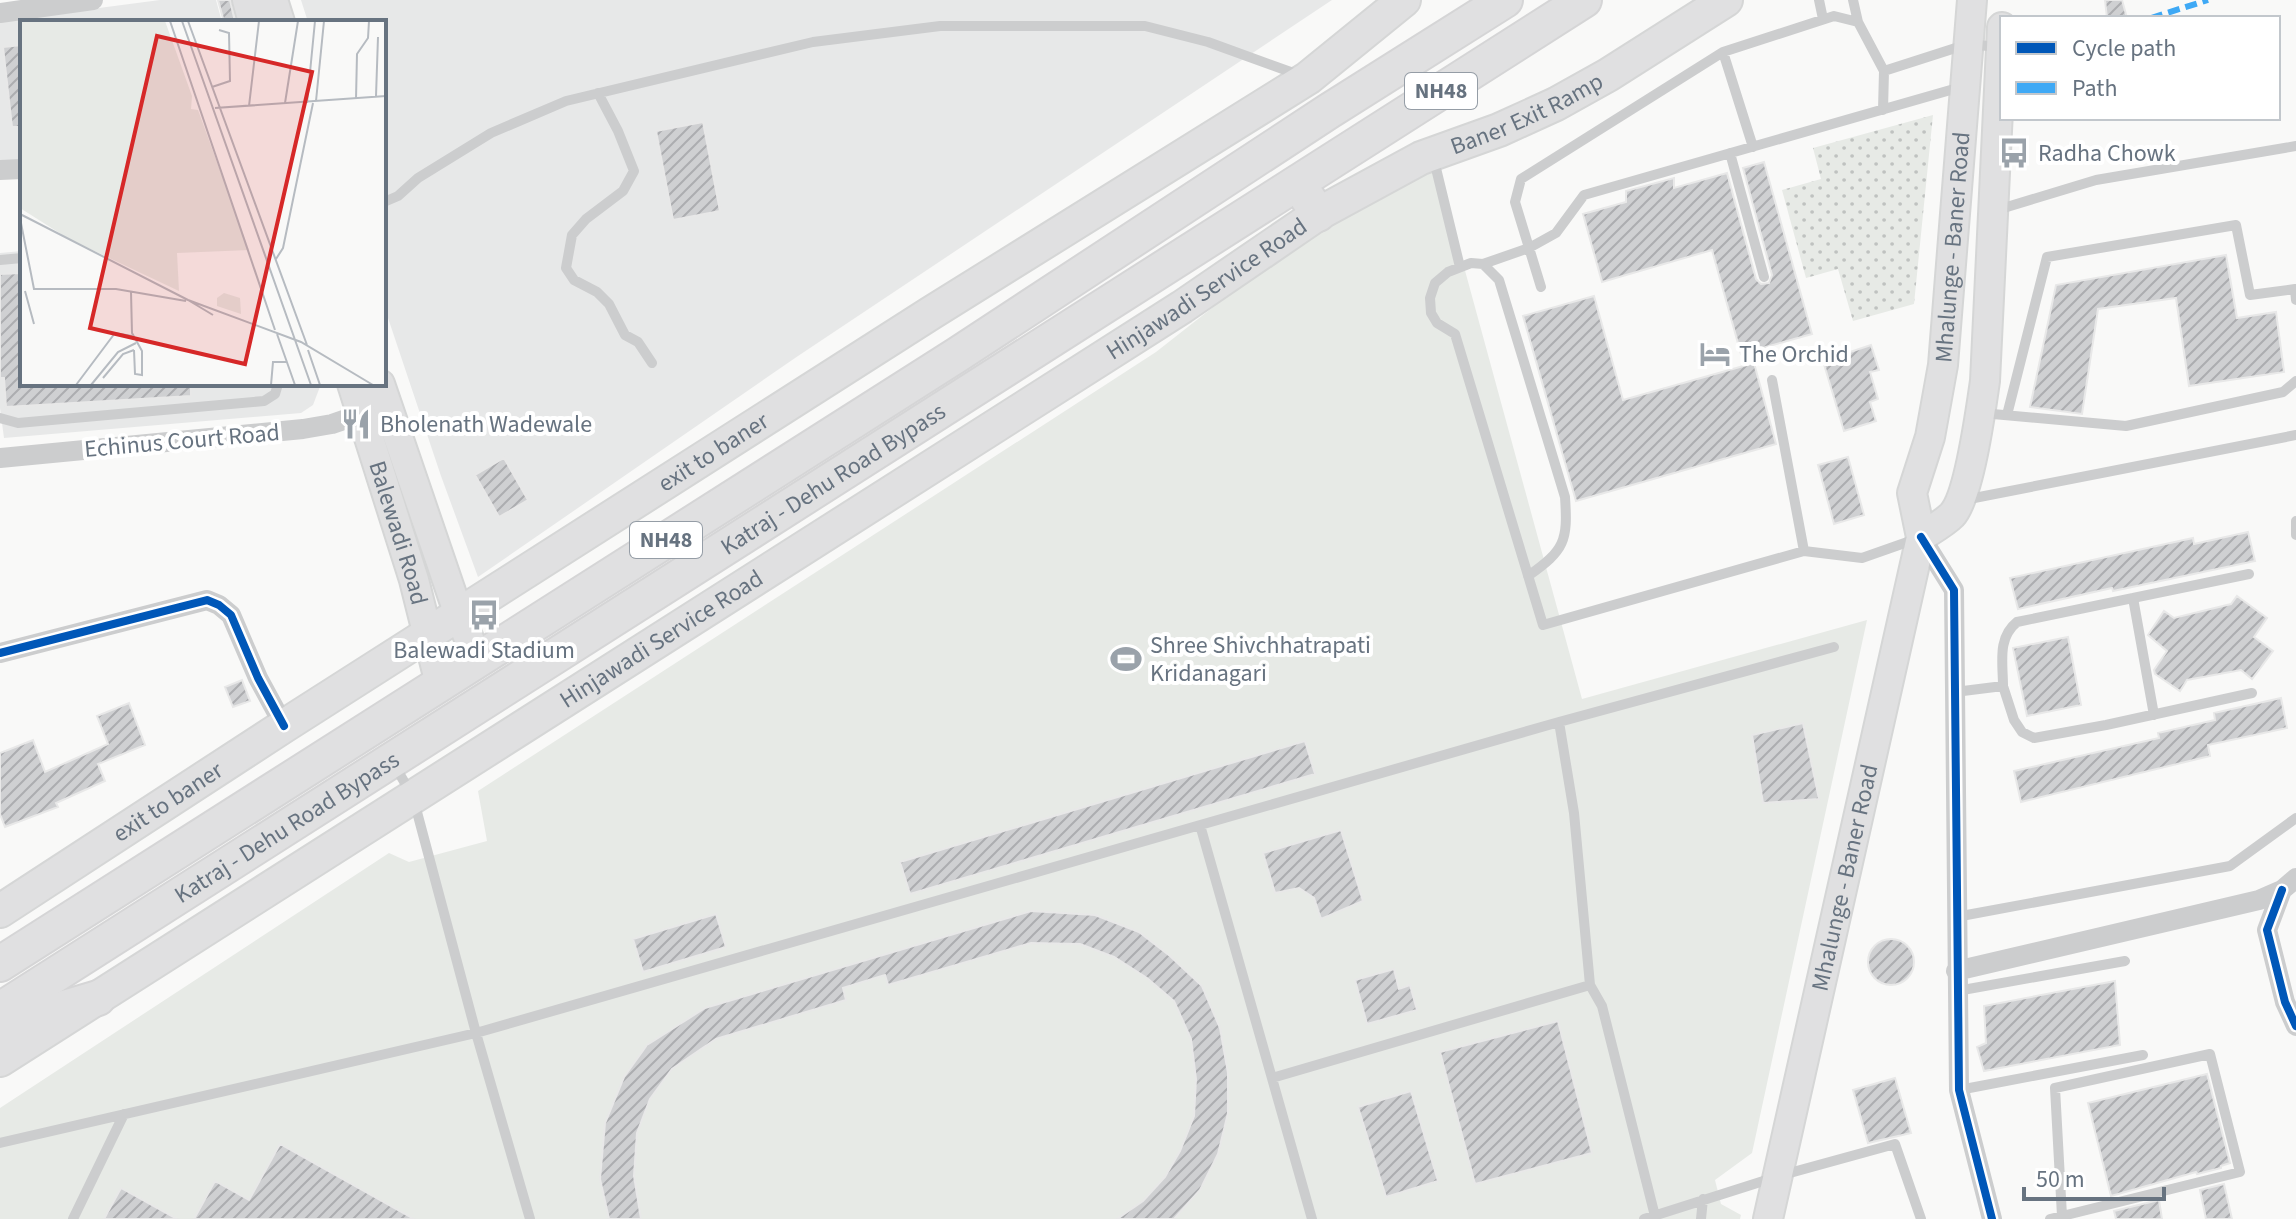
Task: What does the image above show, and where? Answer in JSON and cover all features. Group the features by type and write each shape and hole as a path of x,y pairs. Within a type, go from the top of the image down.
{"highway":[{"name":"Katraj - Dehu Road Bypass","path":"0,964 943,363 1505,0"},
{"name":"Katraj - Dehu Road Bypass","path":"0,1010 1584,0"},
{"path":"1298,183 1318,214"},
{"path":"0,1027 98,998"}],"main road":[{"path":"247,0 252,20"},
{"path":"273,0 279,20"},
{"path":"1329,111 1308,78 1404,0"},
{"name":"Baner Exit Ramp","path":"1318,214 1432,154 1499,130 1556,104 1726,0"},
{"name":"Mhalunge - Baner Road","path":"1768,1219 1921,537 1912,493 1930,437 1943,365 1972,0"},
{"name":"Mhalunge - Baner Road","path":"1961,501 1993,414 1985,381 2000,58"},
{"name":"exit to baner","path":"0,911 931,313 1308,78"},
{"path":"1955,189 1993,201"},
{"name":"Hinjawadi Service Road","path":"0,1060 1182,307 1318,214"},
{"name":"Balewadi Road","path":"353,386 414,580 440,684"},
{"name":"Balewadi Road","path":"381,386 459,615 478,660"},
{"path":"1921,537 1953,515 1961,501"},
{"path":"658,591 679,628"}],"street":[{"path":"0,13 93,0"},
{"path":"0,170 20,169"},
{"name":"Echinus Court Road","path":"0,458 303,429 332,424 361,414"},
{"path":"1921,537 1954,590 1959,1090 1992,1219"},
{"path":"0,653 207,600 231,615 258,678 284,726"},
{"path":"1956,981 2259,900 2289,884"},
{"path":"2289,884 2267,930 2285,1002 2296,1026"}],"lane":[{"path":"1819,0 1823,19"},
{"path":"1853,0 1858,22 1884,71 1883,110"},
{"path":"1541,287 1515,202 1521,179 1723,52 1834,16 1858,22"},
{"path":"386,201 491,133 566,101 813,42 940,26 1145,26 1208,42 1308,78"},
{"path":"1884,71 1968,44 2000,37"},
{"path":"1723,52 1753,147"},
{"path":"1921,537 1862,558 1804,551 1543,625 1455,334 1437,323 1431,313 1430,298 1435,283 1448,272 1529,248 1556,233 1584,195 1964,86"},
{"path":"598,93 634,171 623,191 586,219 572,235 566,268 574,280 597,292 609,304 625,335 638,342 652,363"},
{"path":"1993,201 2296,146"},
{"path":"1730,153 1764,277"},
{"path":"1432,154 1460,267"},
{"path":"2296,300 2295,289 2250,295 2236,225 2047,257 1993,414 2126,426 2283,392 2296,381"},
{"path":"0,260 20,258"},
{"path":"1483,264 1499,280 1565,497 1563,545 1528,576"},
{"path":"1772,380 1804,551"},
{"path":"0,418 18,423 264,401 275,394 277,386"},
{"path":"1961,501 2296,435"},
{"path":"2296,521 2296,535"},
{"path":"2249,574 2017,622 2007,630 2003,643 2003,686 2014,720 2022,732 2034,738 2252,693"},
{"path":"2133,598 2154,715"},
{"path":"0,1143 476,1033 1559,722 1834,647"},
{"path":"1955,692 2003,686"},
{"path":"1559,722 1574,813 1590,985 1602,1006 1655,1216"},
{"path":"392,761 413,797 530,1219"},
{"path":"1956,917 2230,866 2296,818"},
{"path":"1200,825 1312,1219"},
{"path":"1956,981 2125,961"},
{"path":"1272,1078 1590,985"},
{"path":"2050,1219 2240,1172 2210,1054 2055,1088 2062,1216"},
{"path":"1959,1090 2143,1055"},
{"path":"73,1219 124,1114"},
{"path":"1644,1219 1779,1176 1895,1144 1921,1219"},
{"path":"1701,1219 1703,1199"}],"shaded area":[{"path":"160,0 216,0 221,20 20,20 20,161 0,163 0,21"},
{"path":"301,0 1332,0 798,356 478,577 386,312 386,20 307,20"},
{"path":"1933,115 1914,304 1853,321 1838,269 1806,278 1782,190 1821,179 1813,148"},
{"name":"Shree Shivchhatrapati Kridanagari","path":"1437,168 1582,699 1867,620 1752,1153 1715,1180 1721,1204 1741,1215 1740,1219 0,1219 0,1108 389,853 409,862 487,841 478,791 1156,352 1226,297 1371,197"},
{"path":"20,251 20,386 320,386 313,405 301,413 4,438 0,408 0,253"}],"building":[{"path":"218,0 230,0 235,20 223,20"},
{"path":"2105,0 2122,0 2126,16 2107,16"},
{"path":"20,45 20,127 12,127 3,47"},
{"path":"703,122 720,211 673,220 656,131"},
{"path":"1764,162 1812,334 1741,354 1712,250 1602,282 1583,214 1626,202 1626,191 1674,178 1674,188 1727,173 1756,279 1761,284 1769,283 1772,275 1743,168"},
{"path":"2226,255 2237,318 2276,312 2284,372 2189,386 2176,298 2098,309 2082,414 2030,407 2056,285"},
{"path":"20,273 20,386 191,386 191,396 6,407 4,378 0,378 0,274"},
{"path":"1594,296 1623,400 1754,363 1776,444 1576,501 1523,316"},
{"path":"1871,345 1879,370 1870,372 1878,399 1870,402 1876,421 1844,431 1823,361"},
{"path":"1848,457 1864,515 1834,524 1818,465"},
{"path":"504,458 528,500 499,517 475,475"},
{"path":"2248,532 2255,561 2018,609 2010,578 2193,538 2194,544"},
{"path":"2237,596 2267,618 2254,637 2273,651 2252,679 2241,670 2187,680 2180,691 2155,674 2154,670 2167,651 2148,635 2164,611 2174,618 2231,604"},
{"path":"2068,637 2081,705 2027,716 2013,648"},
{"path":"242,680 250,701 233,707 225,687"},
{"path":"2281,698 2287,728 2208,745 2210,756 2021,802 2014,771 2159,738 2158,733 2215,720 2214,713"},
{"path":"129,703 145,745 98,764 105,781 56,803 58,807 5,827 0,814 0,753 33,740 45,772 108,744 97,716"},
{"path":"1803,723 1819,799 1763,803 1752,735"},
{"path":"1305,741 1315,774 910,894 900,862"},
{"path":"1341,830 1363,901 1321,919 1314,898 1299,888 1275,893 1263,853"},
{"path":"1031,911 1095,915 1139,932 1202,986 1220,1028 1228,1073 1228,1113 1218,1154 1200,1190 1174,1219 1117,1219 1143,1201 1165,1177 1194,1116 1196,1079 1191,1039 1174,1001 1147,978 1114,957 1080,944 1031,943 888,985 885,975 843,988 846,1000 716,1039 672,1069 650,1099 637,1133 634,1176 641,1219 609,1219 600,1179 605,1123 624,1077 647,1045 705,1008"},
{"path":"716,914 726,947 643,972 633,939"},
{"path":"1891,939 1908,945 1914,962 1908,979 1891,985 1874,979 1868,962 1874,945"},
{"path":"1394,969 1399,989 1410,985 1417,1010 1367,1024 1355,980"},
{"path":"2115,981 2120,1045 1984,1071 1977,1047 1986,1043 1984,1006"},
{"path":"1558,1021 1592,1153 1475,1184 1440,1052"},
{"path":"2207,1074 2230,1163 2221,1168 2111,1196 2088,1103"},
{"path":"1895,1078 1911,1133 1868,1143 1853,1090"},
{"path":"1411,1091 1438,1181 1386,1197 1358,1107"},
{"path":"280,1144 414,1219 194,1219 215,1181 249,1200"},
{"path":"2224,1184 2232,1219 2206,1219 2200,1190"},
{"path":"121,1188 177,1219 104,1219"},
{"path":"2159,1200 2162,1219 2116,1219 2114,1211"}],"marked path":[{"path":"2157,16 2208,0"}],"cycle path":[{"path":"1921,537 1954,590 1959,1090 1992,1219"},
{"path":"0,653 207,600 231,615 258,678 284,726"},
{"path":"2282,890 2267,930 2285,1002 2296,1026"}],"place":[{"name":"Radha Chowk","path":"2014,153"},
{"name":"The Orchid","path":"1715,354"},
{"name":"Bholenath Wadewale","path":"356,424"},
{"name":"Balewadi Stadium","path":"484,615"},
{"name":"Shree Shivchhatrapati Kridanagari","path":"1126,659"}]}
